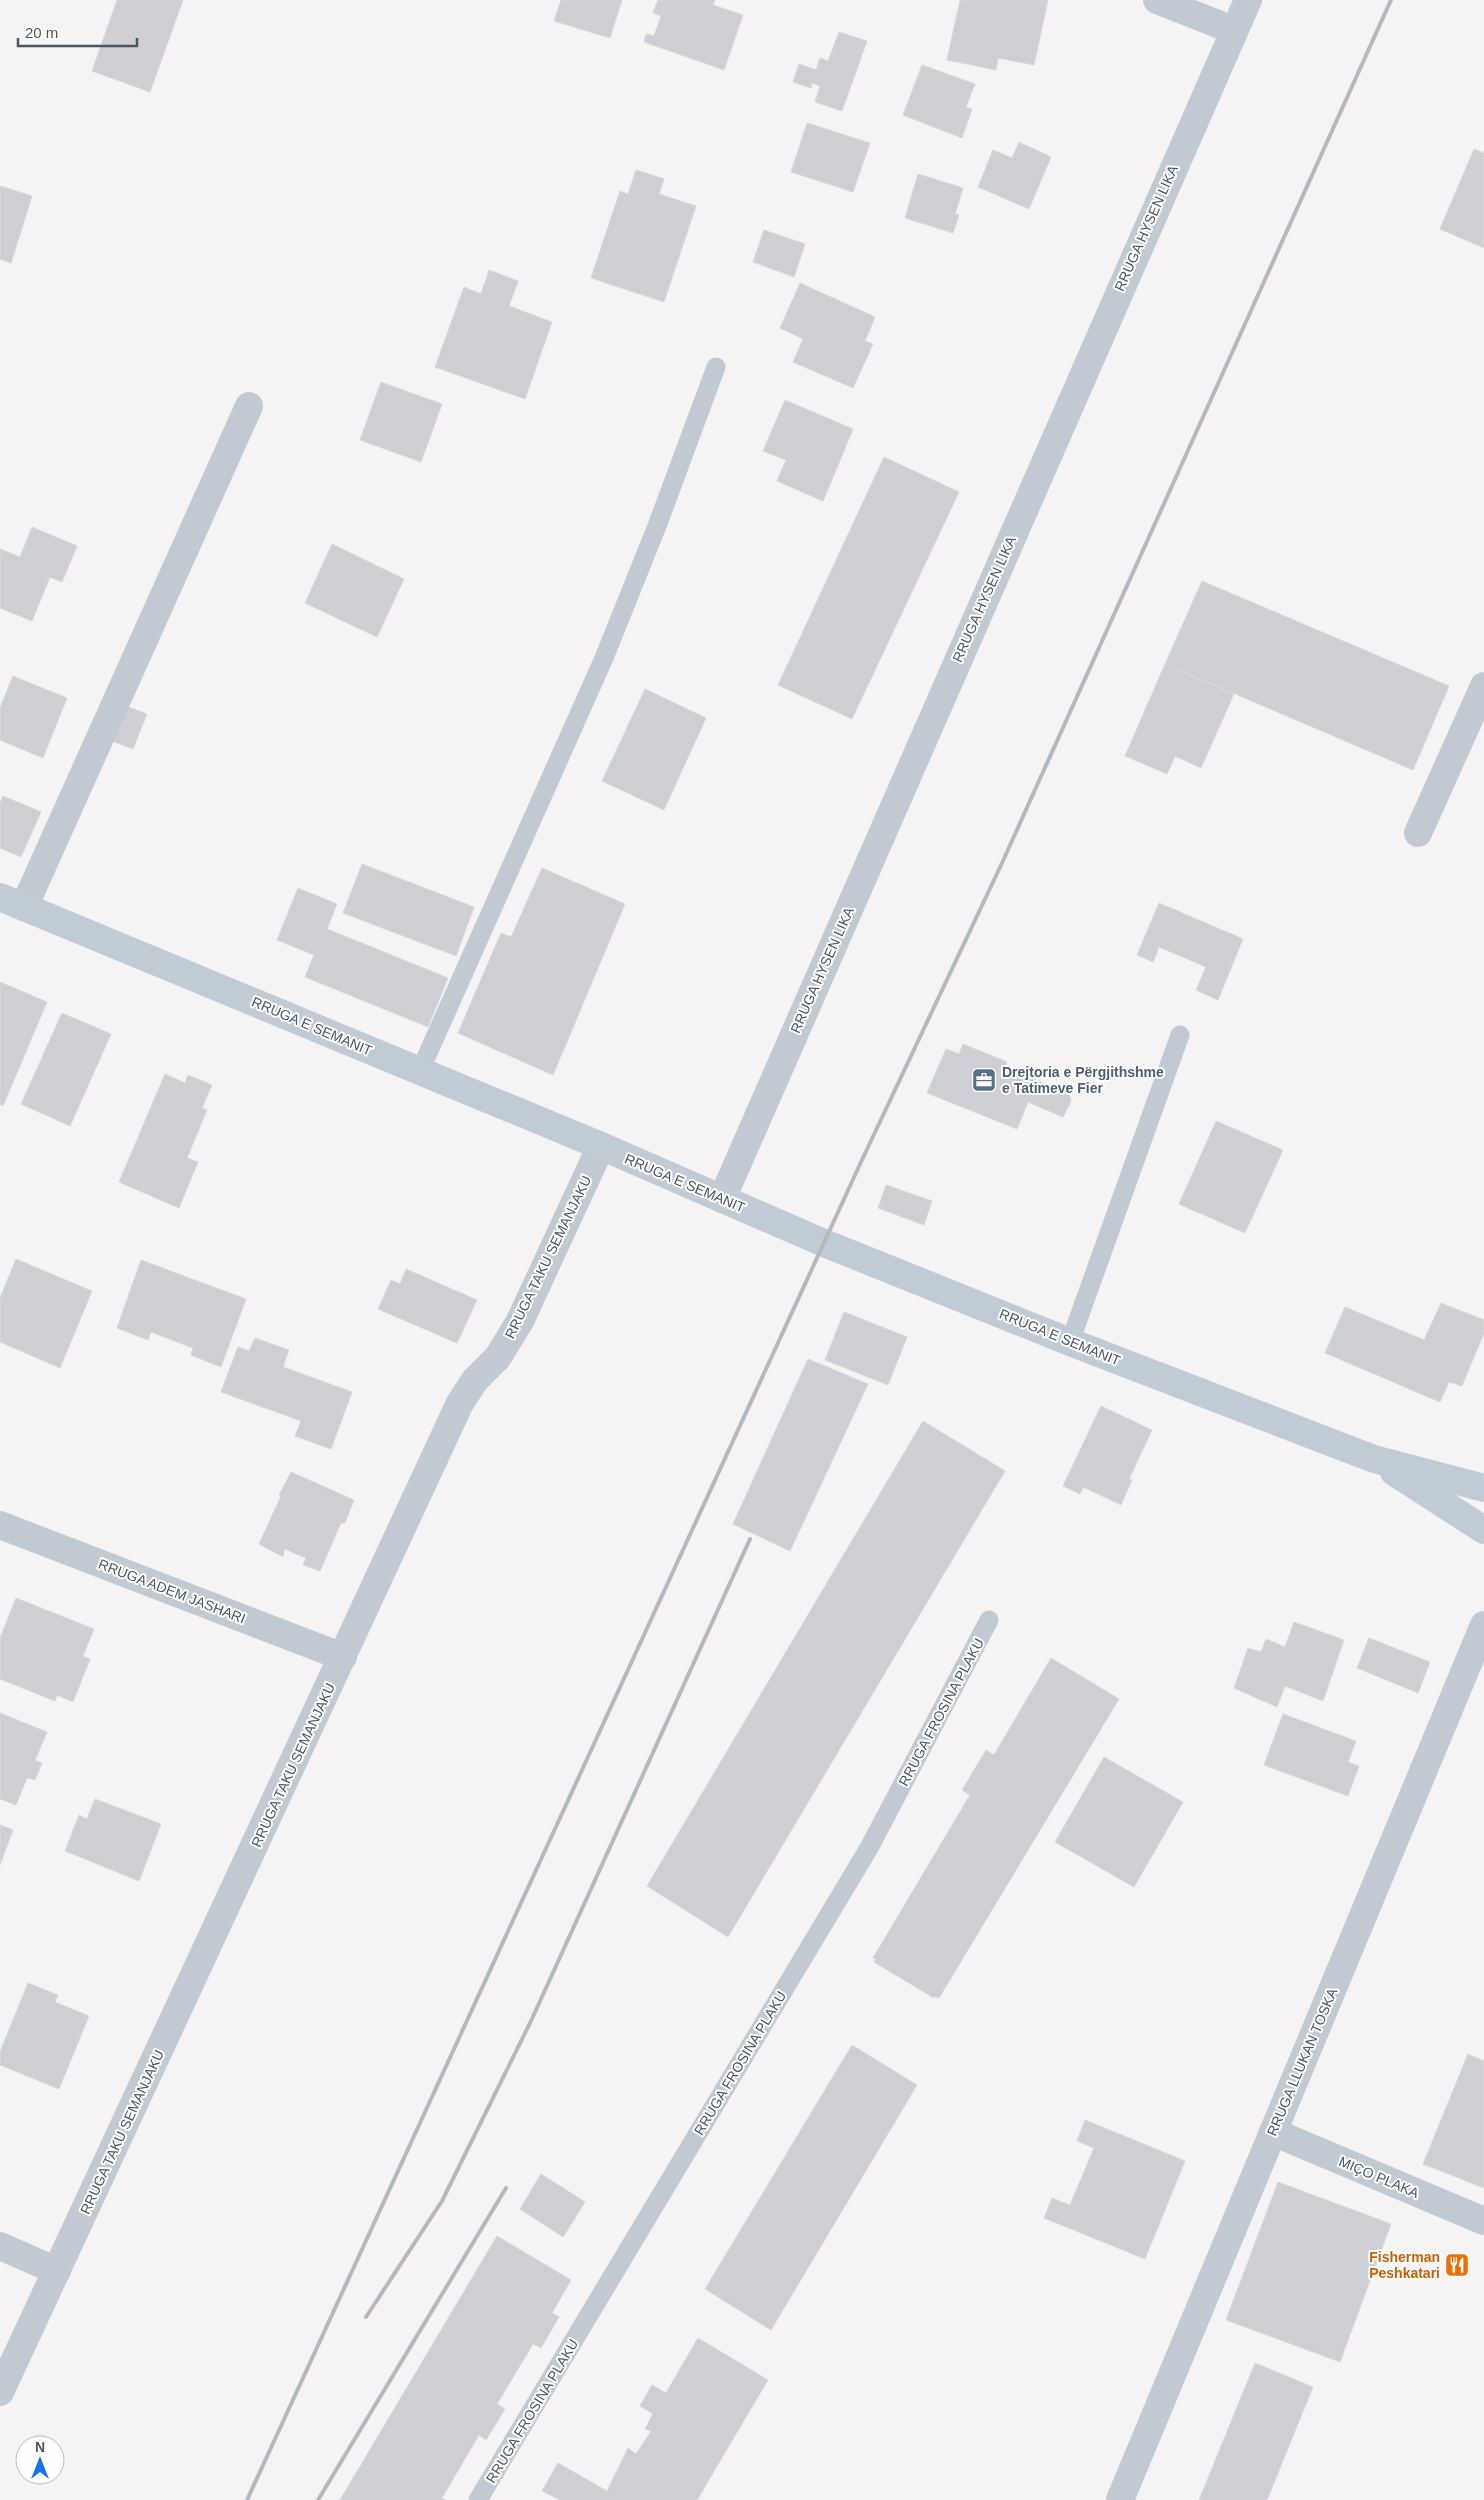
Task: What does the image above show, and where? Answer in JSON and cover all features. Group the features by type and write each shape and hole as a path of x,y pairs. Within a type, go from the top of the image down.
{"main road":[{"name":"RRUGA E SEMANIT","path":"12,902 601,1146 824,1243 1070,1342 1374,1460 1484,1488"},
{"name":"RRUGA E SEMANIT","path":"1374,1460 1484,1530"}],"street":[{"path":"1157,0 1233,30"},
{"name":"RRUGA HYSEN LIKA","path":"722,1198 1233,30 1248,0"},
{"path":"12,902 250,406"},
{"path":"1418,833 1484,686"},
{"name":"RRUGA TAKU SEMANJAKU","path":"0,2392 460,1403 474,1380 498,1357 520,1321 601,1146"},
{"name":"RRUGA ADEM JASHARI","path":"2,1531 343,1657"},
{"name":"RRUGA LLUKAN TOSKA","path":"1120,2500 1484,1625"},
{"name":"MIÇO PLAKA","path":"1273,2132 1484,2221"},
{"path":"0,2246 57,2270"}],"lane":[{"path":"420,1071 604,658 657,526 716,367"},
{"path":"1070,1342 1180,1035"},
{"name":"RRUGA FROSINA PLAKU","path":"478,2500 869,1848 989,1620"}],"building":[{"path":"117,0 183,0 150,92 92,71"},
{"path":"561,0 622,0 610,38 554,21"},
{"path":"658,0 715,0 713,5 743,15 724,70 644,42 646,34 654,36 661,16 653,13"},
{"path":"960,0 1048,0 1034,65 998,58 996,70 947,60"},
{"path":"839,32 867,41 842,111 815,102 820,86 812,83 811,88 793,82 799,64 816,70 820,58 828,61"},
{"path":"922,65 975,84 966,107 972,109 962,138 903,115"},
{"path":"807,123 870,143 853,192 791,172"},
{"path":"1019,142 1051,157 1029,209 978,187 993,150 1012,158"},
{"path":"1474,149 1484,153 1484,248 1440,229"},
{"path":"636,170 664,179 659,194 696,206 664,302 591,278 620,191 628,194"},
{"path":"918,174 963,188 955,214 959,215 953,233 905,218"},
{"path":"0,186 32,196 11,263 0,259"},
{"path":"764,230 805,244 794,277 753,262"},
{"path":"489,270 518,281 509,306 552,322 525,399 435,367 464,287 481,294"},
{"path":"800,283 875,317 865,341 873,344 853,388 793,362 803,339 780,328"},
{"path":"381,382 442,404 421,462 360,440"},
{"path":"785,400 853,429 823,501 777,481 786,460 763,451"},
{"path":"884,457 959,492 852,719 778,685"},
{"path":"32,527 77,546 62,582 50,577 32,621 0,608 0,549 20,557"},
{"path":"332,544 404,579 377,637 305,603"},
{"path":"1202,581 1449,686 1413,770 1165,664"},
{"path":"1165,664 1234,694 1201,768 1175,756 1167,774 1125,756"},
{"path":"13,676 67,698 43,758 0,740 0,708"},
{"path":"645,689 706,718 664,810 602,781"},
{"path":"123,705 147,714 133,749 109,740"},
{"path":"3,796 41,812 21,857 0,848 0,803"},
{"path":"362,864 474,907 456,956 343,913"},
{"path":"542,868 625,904 553,1075 458,1033 501,933 511,937"},
{"path":"298,888 337,904 327,929 448,978 428,1027 305,977 314,955 277,940"},
{"path":"1159,903 1243,939 1218,1000 1196,990 1206,967 1159,947 1153,962 1137,955"},
{"path":"0,982 47,1002 3,1106 0,1104"},
{"path":"62,1013 111,1034 70,1126 21,1104"},
{"name":"Drejtoria e Përgjithshme e Tatimeve Fier","path":"963,1044 1007,1062 1005,1067 1069,1094 1071,1101 1063,1117 1028,1102 1017,1129 927,1093 946,1049 959,1054"},
{"path":"165,1074 185,1083 188,1075 212,1085 202,1108 207,1110 187,1158 198,1162 179,1208 119,1182"},
{"path":"1216,1121 1283,1150 1245,1233 1179,1204"},
{"path":"886,1185 932,1201 924,1225 878,1208"},
{"path":"16,1259 92,1291 60,1368 0,1342 0,1298"},
{"path":"141,1260 246,1299 221,1367 191,1355 193,1348 151,1332 148,1340 117,1328"},
{"path":"406,1269 477,1300 457,1343 378,1309 391,1280 400,1284"},
{"path":"1441,1303 1484,1320 1484,1333 1462,1386 1449,1382 1440,1402 1325,1353 1345,1307 1424,1340"},
{"path":"844,1312 907,1337 888,1385 825,1360"},
{"path":"255,1338 289,1350 283,1367 352,1392 331,1449 295,1436 301,1421 221,1392 238,1347 249,1351"},
{"path":"808,1359 868,1384 790,1551 733,1524"},
{"path":"1101,1406 1152,1430 1129,1479 1132,1480 1121,1505 1083,1487 1080,1494 1063,1486"},
{"path":"923,1421 1005,1471 728,1937 647,1886"},
{"path":"291,1472 354,1500 345,1523 341,1523 320,1571 303,1565 306,1558 285,1549 283,1557 259,1544 281,1496 279,1495"},
{"path":"16,1598 94,1629 83,1656 90,1659 73,1702 57,1695 55,1701 0,1679 0,1638"},
{"path":"1294,1622 1344,1640 1323,1701 1285,1686 1277,1707 1234,1688 1248,1648 1261,1652 1266,1639 1285,1647"},
{"path":"1369,1638 1430,1662 1418,1693 1357,1668"},
{"path":"1051,1658 1119,1699 939,1998 935,1996 934,1998 874,1962 876,1959 873,1958 970,1795 962,1790 986,1750 994,1755"},
{"path":"0,1713 47,1732 35,1760 42,1763 35,1780 27,1778 16,1805 0,1799"},
{"path":"1283,1714 1356,1741 1348,1762 1359,1766 1348,1796 1264,1765"},
{"path":"1104,1757 1183,1802 1134,1887 1055,1842"},
{"path":"95,1799 161,1824 139,1881 65,1851 79,1815 87,1819"},
{"path":"0,1825 13,1830 0,1865"},
{"path":"28,1983 58,1995 55,2002 89,2016 59,2089 0,2065 0,2052"},
{"path":"852,2045 917,2085 771,2330 705,2289"},
{"path":"1468,2054 1484,2061 1484,2188 1423,2164"},
{"path":"1085,2120 1185,2161 1145,2259 1044,2218 1052,2198 1070,2205 1094,2148 1077,2141"},
{"path":"541,2174 585,2202 563,2237 520,2209"},
{"path":"1278,2182 1391,2224 1340,2362 1226,2320"},
{"path":"497,2236 571,2280 552,2313 559,2317 541,2348 533,2344 497,2404 505,2409 486,2440 479,2435 442,2498 446,2500 340,2500"},
{"path":"698,2338 768,2380 697,2500 560,2500 542,2491 558,2463 607,2491 628,2448 636,2454 651,2431 645,2429 653,2414 640,2406 652,2385 666,2393"},
{"path":"1255,2363 1313,2387 1267,2500 1199,2500"}],"railway":[{"path":"247,2500 861,1162 1002,863 1391,0"},
{"path":"366,2317 442,2201 531,2021 750,1539"},
{"path":"318,2500 506,2188"}],"place":[{"name":"Drejtoria e Përgjithshme e Tatimeve Fier","path":"984,1080"},
{"name":"Fisherman Peshkatari","path":"1457,2265"}]}
